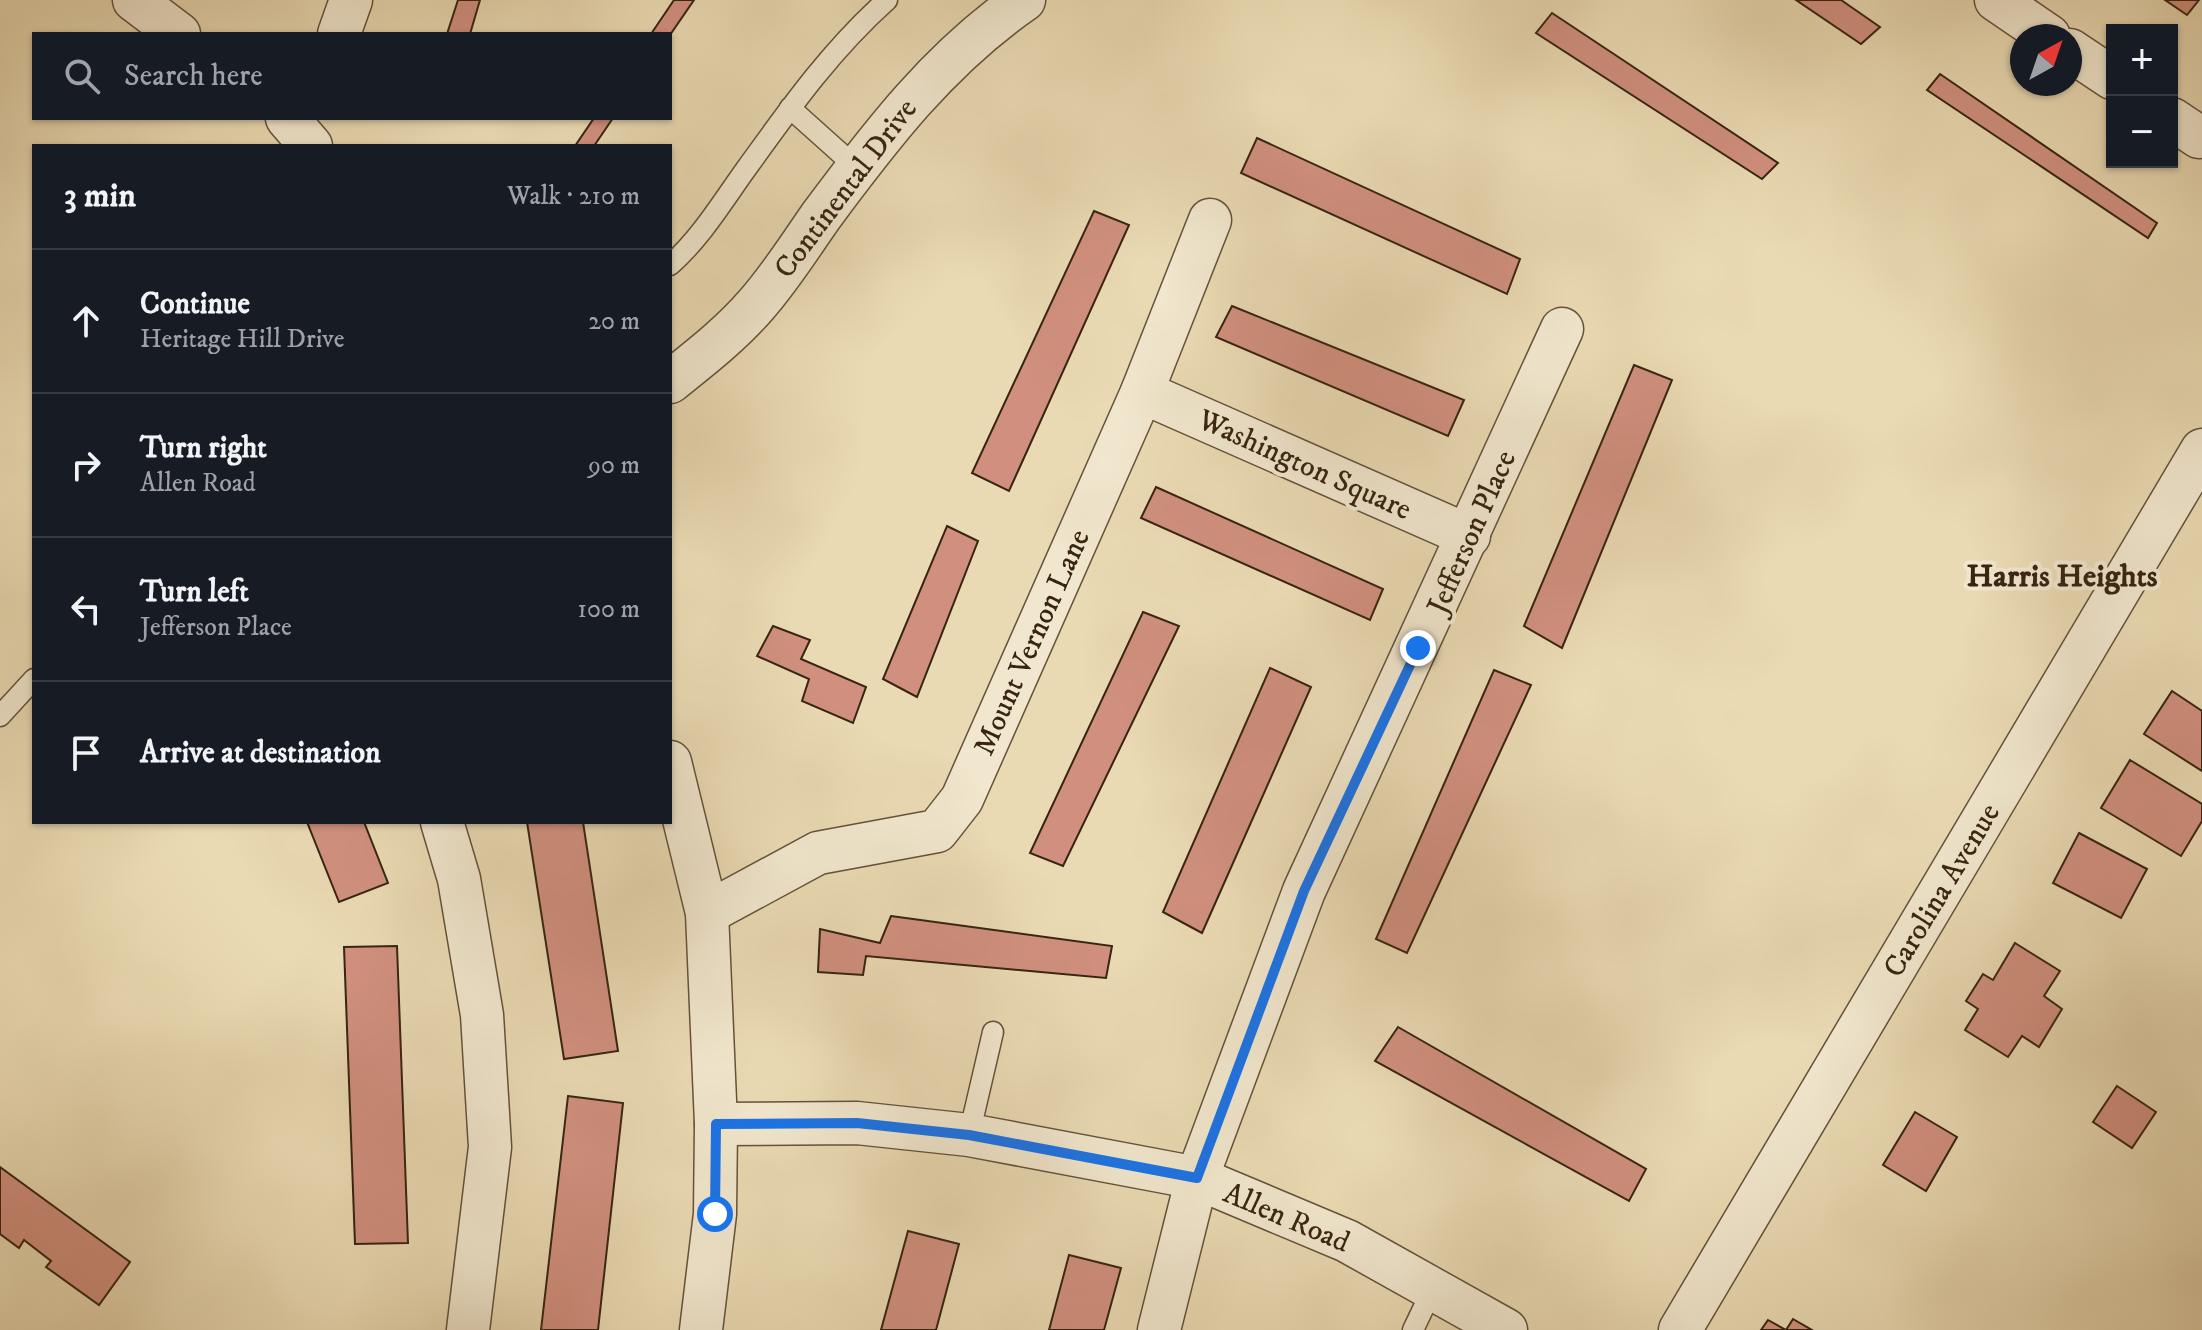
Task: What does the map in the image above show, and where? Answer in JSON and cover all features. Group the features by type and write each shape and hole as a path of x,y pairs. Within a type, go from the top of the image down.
{"street":[{"path":"134,0 176,32"},
{"path":"340,32 351,0"},
{"name":"Continental Drive","path":"672,380 710,351 757,304 857,168 927,81 988,25 1024,0"},
{"path":"1996,0 2031,24"},
{"path":"2082,58 2106,74"},
{"path":"289,120 309,144"},
{"name":"Mount Vernon Lane","path":"707,913 818,853 937,831 951,818 1142,392 1210,220"},
{"name":"Jefferson Place","path":"1159,1330 1197,1178 1304,891 1562,329"},
{"name":"Washington Square","path":"1142,392 1469,536"},
{"name":"Carolina Avenue","path":"1680,1330 2202,450"},
{"path":"672,770 707,913 716,1124 715,1214 701,1330"},
{"path":"443,824 459,879 482,1015 490,1147 468,1330"},
{"name":"Allen Road","path":"716,1124 857,1123 969,1135 1197,1178 1347,1241 1506,1330"}],"lane":[{"path":"672,263 719,208 790,108 850,33 887,0"},
{"path":"790,108 857,168"},
{"path":"0,716 32,681"},
{"path":"969,1135 993,1032"},
{"path":"1413,1330 1433,1288"}],"building":[{"path":"458,0 480,0 471,32 448,32"},
{"path":"674,0 694,0 672,32 652,32"},
{"path":"1796,0 1841,0 1880,27 1861,44"},
{"path":"2165,0 2199,0 2187,15"},
{"path":"1552,13 1778,163 1762,179 1536,33"},
{"path":"1940,74 2157,223 2148,238 1927,90"},
{"path":"593,120 612,120 595,144 576,144"},
{"path":"1257,138 1520,259 1507,294 1241,173"},
{"path":"1094,211 1129,225 1009,491 972,473"},
{"path":"1232,306 1464,400 1448,436 1216,337"},
{"path":"1634,365 1672,380 1562,648 1524,626"},
{"path":"1156,487 1383,589 1370,620 1141,518"},
{"path":"947,526 978,541 917,697 883,679"},
{"path":"1143,612 1179,626 1063,866 1030,853"},
{"path":"773,626 810,640 801,659 866,687 853,723 802,701 809,679 757,656"},
{"path":"1270,668 1311,687 1202,933 1163,912"},
{"path":"1494,670 1531,685 1407,953 1376,939"},
{"path":"2172,691 2202,711 2202,771 2144,734"},
{"path":"2130,760 2202,804 2202,821 2181,856 2101,808"},
{"path":"308,824 365,824 388,883 339,902"},
{"path":"527,824 583,824 618,1051 564,1059"},
{"path":"2079,833 2147,869 2121,918 2053,883"},
{"path":"891,916 1112,946 1106,978 866,956 863,975 818,972 820,929 880,943"},
{"path":"2015,943 2060,971 2044,996 2062,1009 2039,1047 2022,1036 2008,1057 1965,1030 1978,1009 1966,1001 1983,974 1993,980"},
{"path":"397,946 408,1243 355,1244 344,947"},
{"path":"1398,1027 1646,1169 1629,1201 1375,1061"},
{"path":"2117,1086 2156,1112 2132,1148 2093,1122"},
{"path":"568,1096 623,1103 598,1330 541,1330"},
{"path":"1915,1112 1957,1137 1926,1191 1883,1165"},
{"path":"0,1167 130,1262 99,1305 46,1267 51,1261 24,1240 19,1248 0,1234"},
{"path":"908,1231 959,1244 936,1330 881,1330"},
{"path":"1069,1255 1121,1268 1104,1330 1049,1330"},
{"path":"1793,1319 1812,1330 1786,1330"},
{"path":"1768,1320 1786,1330 1761,1330"}],"district":[{"name":"Harris Heights","path":"2062,575"}],"route":[{"path":"715,1214 716,1124 857,1123 969,1135 1197,1178 1304,891 1418,648"}]}
